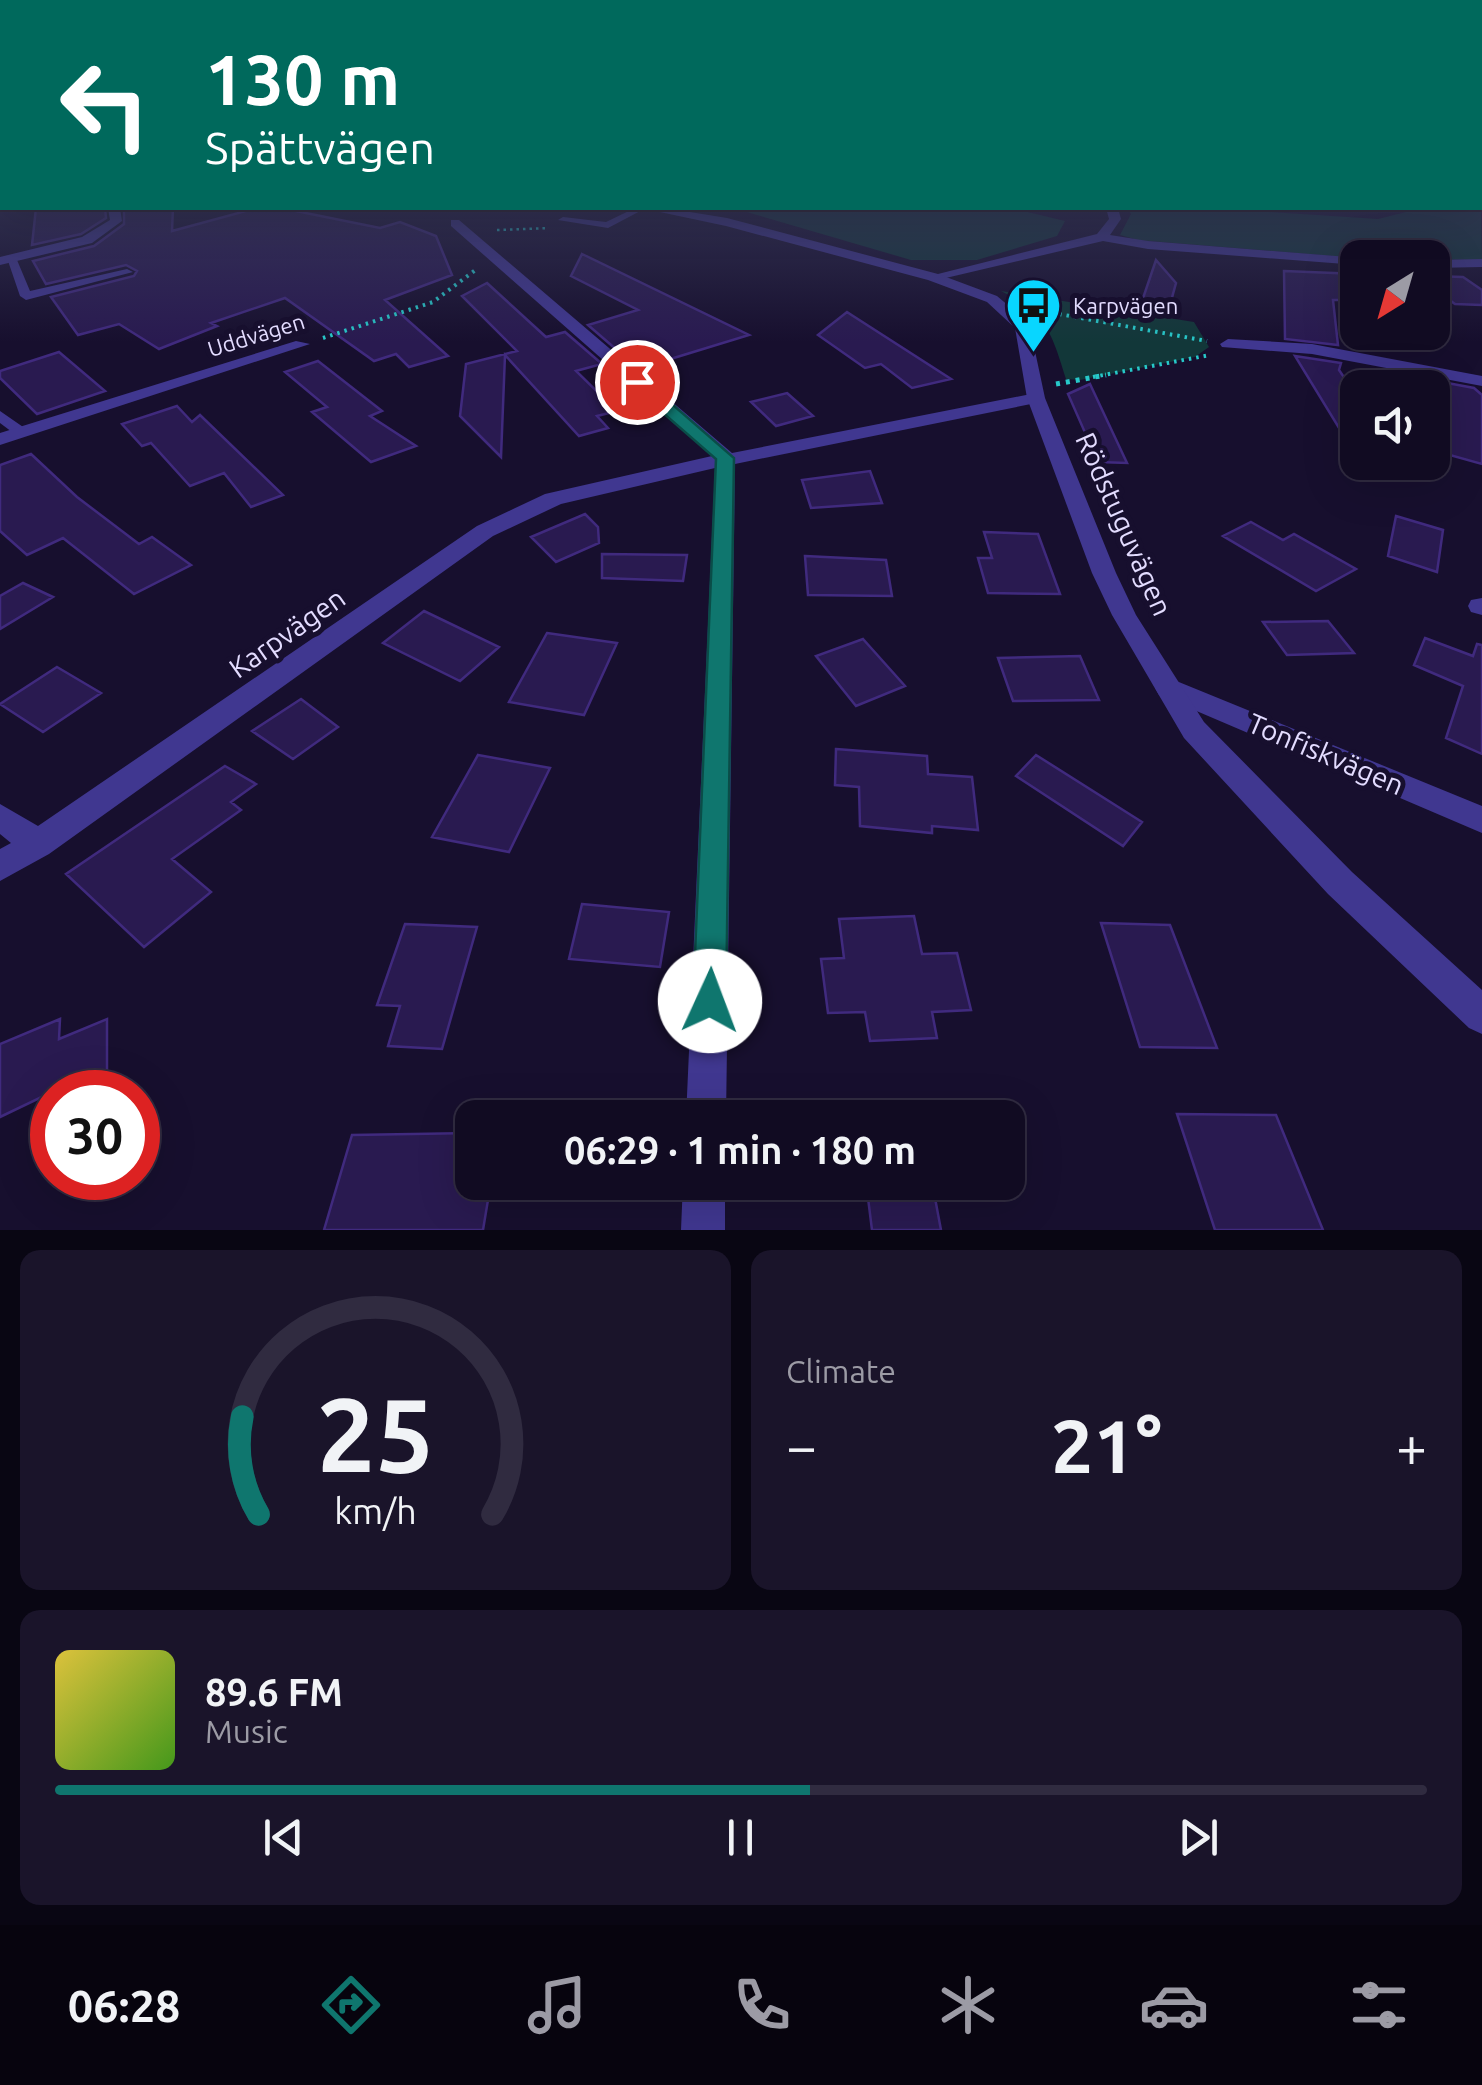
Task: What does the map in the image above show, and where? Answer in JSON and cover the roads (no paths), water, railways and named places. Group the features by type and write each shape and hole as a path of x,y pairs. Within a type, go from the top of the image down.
{"street":[{"path":"5,261 48,252 107,227"},
{"path":"747,227 933,277 1064,250 1102,237 1148,245 1340,260"},
{"path":"1102,237 1109,227"},
{"path":"461,229 725,458 707,1100"},
{"path":"1450,264 1482,264"},
{"name":"Rödstuguvägen","path":"933,277 966,287 1008,310 1023,326 1034,391 1104,573 1124,615 1194,730 1243,786 1482,1015"},
{"name":"Uddvägen","path":"0,439 302,344"},
{"path":"1228,344 1312,349 1482,381"},
{"name":"Karpvägen","path":"0,866 38,844 484,531 554,500 725,458 1034,391"},
{"name":"Tonfiskvägen","path":"1169,688 1482,820"},
{"path":"0,817 38,844"},
{"path":"703,1230 704,1200"}],"lane":[{"path":"5,261 26,296 126,272"},
{"path":"0,415 21,432"}],"place":[{"name":"Karpvägen","path":"1034,355"}]}
